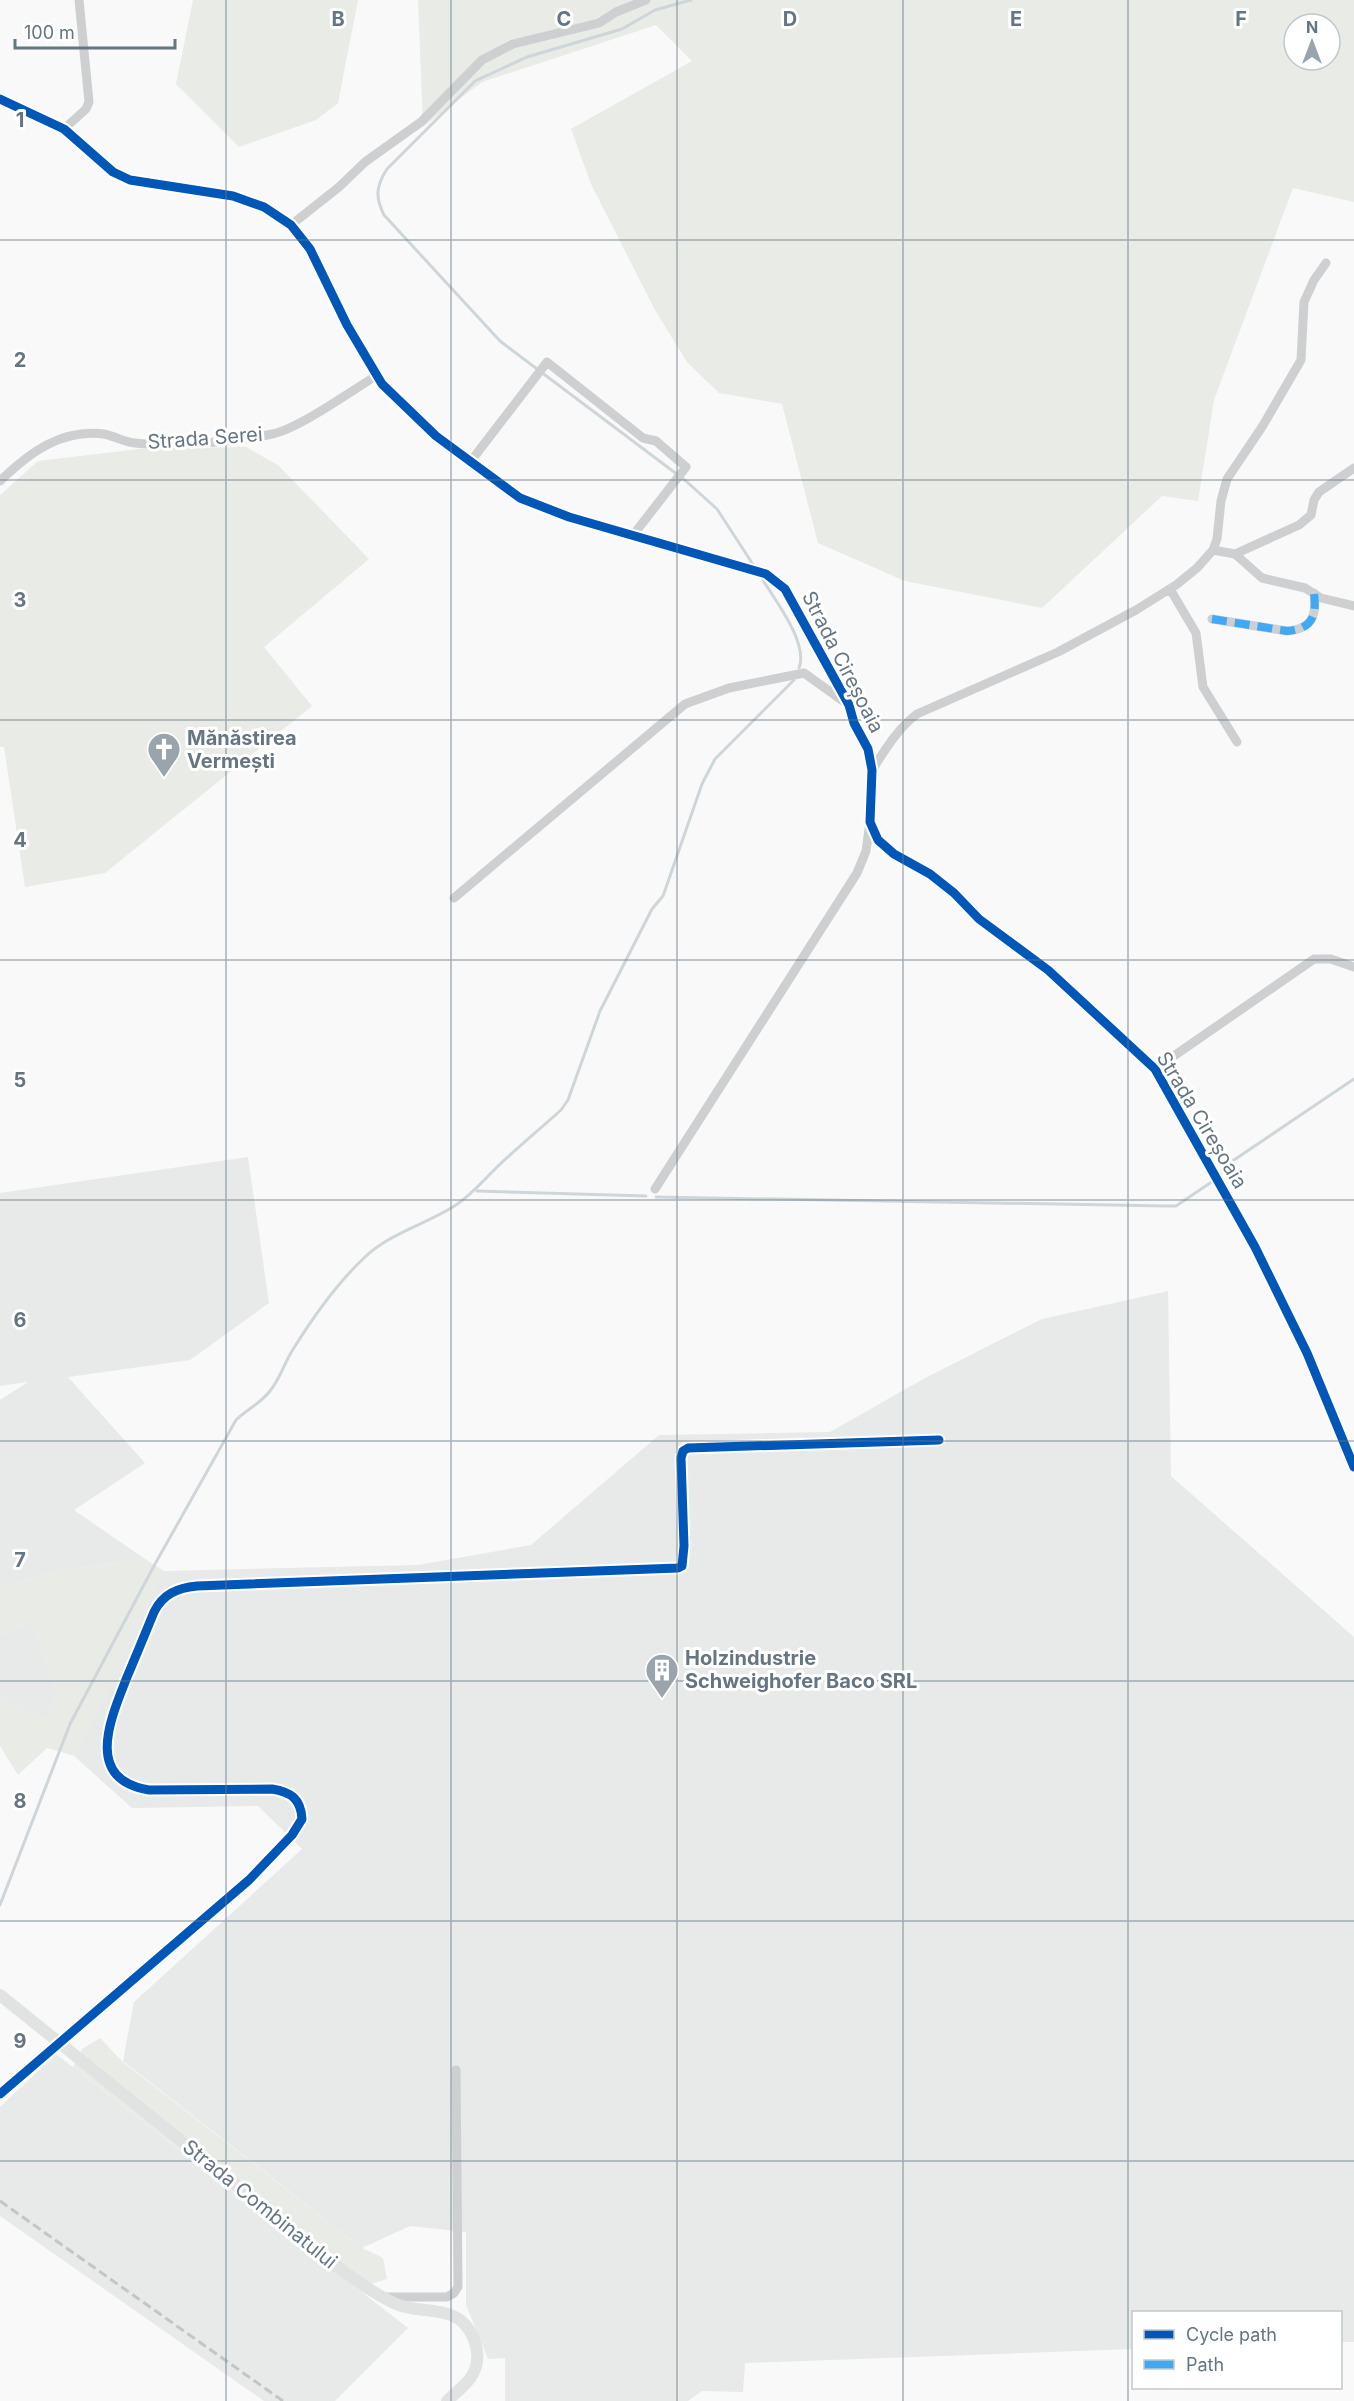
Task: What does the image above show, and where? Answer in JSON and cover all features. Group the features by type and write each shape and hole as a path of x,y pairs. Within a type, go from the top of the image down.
{"street":[{"path":"64,129 86,109 89,102 79,0"},
{"path":"291,225 339,187 364,162 421,122 482,60 513,44 599,23 615,12 646,0"},
{"name":"Strada Cireșoaia","path":"0,99 64,129 113,172 130,180 233,196 264,207 291,225 310,249 341,315 376,376 410,413 520,498 569,517 766,574 781,584 808,628 824,664 849,705 854,723 868,750 873,770 870,822 878,840 930,874 954,893 979,919 1048,970 1155,1069 1255,1247 1307,1353 1354,1467"},
{"path":"873,770 896,735 917,714 1058,652 1170,589 1197,568 1213,550 1227,478 1262,427 1301,360 1304,302 1314,280 1326,263"},
{"path":"471,461 547,362 643,438 656,441 687,467 634,534"},
{"name":"Strada Serei","path":"0,481 38,449 67,435 105,434 134,443 155,444 272,434 291,426 376,376"},
{"path":"1235,554 1299,525 1311,515 1314,500 1319,492 1354,468"},
{"path":"1213,550 1235,554 1262,578 1305,588 1354,606"},
{"path":"1170,589 1196,633 1203,687 1237,742"},
{"path":"1212,619 1287,631 1296,630 1313,620 1316,613 1314,593"},
{"path":"454,898 685,704 729,688 804,673 849,705"},
{"path":"656,1189 856,873 866,851 870,822"},
{"path":"1155,1069 1314,959 1331,959 1354,968"},
{"path":"0,2094 45,2054 61,2044 249,1880 292,1834 302,1819 298,1802 286,1792 150,1790 133,1786 114,1772 107,1749 110,1724 154,1612 162,1598 169,1593 197,1586 678,1568 682,1566 684,1546 681,1458 683,1451 688,1448 939,1440"},
{"name":"Strada Combinatului","path":"0,1995 344,2272 380,2297 407,2308 452,2316 471,2334 477,2350 475,2369 470,2379 447,2401"},
{"path":"380,2297 447,2297 458,2287 456,2070"}],"shaded area":[{"path":"193,0 358,0 338,103 316,120 239,147 176,84"},
{"path":"418,0 1354,0 1354,202 1293,188 1214,400 1198,501 1162,496 1042,608 905,581 818,543 782,404 719,393 687,362 655,310 591,184 571,129 692,61 656,25 482,82 423,127"},
{"path":"246,447 278,465 369,559 264,647 312,706 105,873 25,887 4,747 0,747 0,495 38,461 139,449"},
{"path":"248,1157 269,1303 190,1360 68,1377 145,1463 74,1510 145,1559 55,1571 0,1588 0,1400 28,1382 0,1386 0,1193"},
{"path":"1168,1291 1171,1476 1354,1637 1354,2342 1342,2342 1342,2311 1132,2311 1132,2349 745,2363 743,2392 702,2391 688,2401 505,2401 505,2358 488,2359 466,2305 466,2232 410,2226 362,2248 123,2061 134,2002 302,1849 258,1806 132,1808 74,1756 164,1571 418,1565 531,1545 659,1435 830,1432 925,1378 1042,1319"},
{"path":"145,1559 164,1571 74,1756 47,1748 18,1775 0,1746 0,1697 45,1718 58,1696 32,1622 0,1635 0,1588 55,1571"},
{"path":"32,1622 58,1696 45,1719 0,1697 0,1635"},
{"path":"100,2038 123,2062 362,2248 383,2258 387,2279 371,2284 363,2293 73,2067 82,2049"},
{"path":"56,2054 408,2328 335,2401 264,2401 0,2216 0,2107"}],"waterway":[{"path":"691,0 655,10 622,29 527,57 475,81 387,169 379,186 378,197 384,215 500,341 686,481 717,509 754,566"},
{"path":"761,577 795,634 801,658 799,668"},
{"path":"0,1905 70,1724 155,1564 236,1420 270,1391 292,1351 317,1313 344,1278 365,1257 386,1241 445,1212 462,1201 561,1110 568,1100 600,1011 652,909 663,896 702,784 715,759 794,680"},
{"path":"1222,1173 1228,1164 1354,1079"},
{"path":"656,1197 1176,1206 1213,1181"},
{"path":"477,1191 646,1196"}],"railway":[{"path":"0,2201 283,2401"}],"marked path":[{"path":"1212,619 1287,631 1295,630 1311,620 1315,608 1314,593"}],"cycle path":[{"path":"0,99 64,129 113,172 130,180 233,196 264,207 291,225 310,249 347,325 382,384 436,436 520,498 569,517 766,574 785,589 849,705 854,723 868,749 872,770 870,822 878,840 894,854 930,874 954,893 979,919 1048,970 1155,1069 1255,1247 1307,1353 1354,1467"},
{"path":"0,2094 249,1880 292,1835 302,1819 300,1806 294,1798 279,1790 149,1790 128,1784 115,1773 109,1760 107,1745 114,1710 154,1612 166,1596 183,1588 197,1586 678,1568 682,1566 684,1546 681,1458 683,1451 688,1448 939,1440"}],"place":[{"name":"Mănăstirea Vermești","path":"164,778"},
{"name":"Holzindustrie Schweighofer Baco SRL","path":"662,1699"}]}
